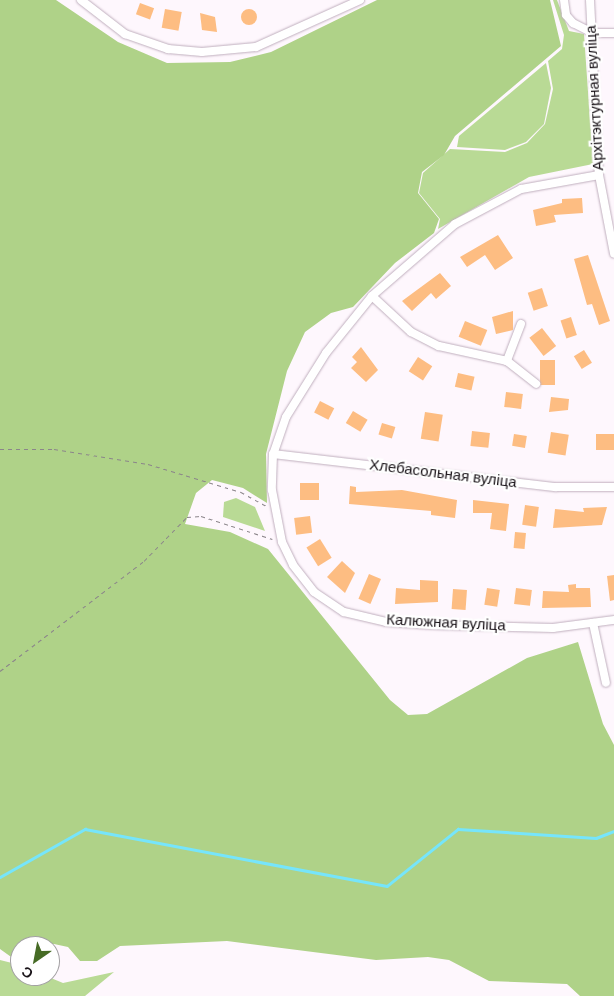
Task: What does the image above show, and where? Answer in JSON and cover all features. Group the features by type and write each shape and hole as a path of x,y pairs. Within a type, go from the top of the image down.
{"street":[{"path":"81,0 125,34 168,49 202,52 256,47 360,0"},
{"path":"564,0 566,15 593,33 614,33"},
{"name":"Архітэктурная вуліца","path":"590,0 599,175 614,254"},
{"name":"Калюжная вуліца","path":"599,175 521,189 448,230 372,296 326,352 286,417 273,454 275,511 282,542 314,592 344,612 386,622 553,628 614,620"},
{"path":"372,296 411,332 439,346 507,361 536,384"},
{"path":"507,361 521,324"},
{"name":"Хлебасольная вуліца","path":"273,454 556,487 614,487"},
{"path":"594,623 606,683"}],"path":[{"path":"0,449 54,449 148,464 241,492 275,511"},
{"path":"0,671 144,561 187,517 201,516 282,542"}],"green space":[{"path":"0,0 56,0 118,42 167,63 230,62 271,52 377,0 550,0 561,46 455,136 444,155 422,172 418,193 439,219 434,233 395,263 353,307 331,313 305,332 287,371 266,454 267,503 243,488 212,480 196,493 185,524 230,532 268,549 390,700 408,715 427,714 527,658 578,642 603,724 614,745 614,996 580,996 567,984 489,981 449,960 428,957 376,960 227,941 120,946 97,961 80,961 68,947 60,945 60,936 10,936 10,956 0,949"},
{"path":"553,0 557,0 569,31 584,34 593,164 529,177 438,229 440,219 419,193 423,173 450,149 505,152 527,143 545,124 553,89 548,61 562,49 564,35"},
{"path":"546,63 551,88 544,124 526,142 505,150 457,147 459,136"},
{"path":"236,498 255,507 265,531 223,517 224,502"},
{"path":"0,960 10,962 10,986 60,986 60,982 63,983 114,972 85,996 0,996"}],"building":[{"path":"140,3 154,8 150,19 136,14"},
{"path":"165,9 182,12 178,31 162,28"},
{"path":"246,9 252,9 257,14 255,23 246,25 241,20 241,14"},
{"path":"200,13 215,17 217,32 202,30"},
{"path":"582,198 583,213 554,215 556,222 536,226 533,210 562,203 562,199"},
{"path":"498,235 513,258 495,270 485,255 467,267 460,257"},
{"path":"588,255 610,321 599,325 592,304 587,305 574,259"},
{"path":"440,273 451,286 436,299 431,293 412,311 402,301"},
{"path":"542,288 548,306 534,311 528,293"},
{"path":"513,311 513,330 496,334 492,317"},
{"path":"571,317 577,335 566,338 561,320"},
{"path":"465,321 487,330 481,346 459,337"},
{"path":"542,328 556,346 544,356 529,338"},
{"path":"361,347 378,370 366,382 351,368 357,362 352,357"},
{"path":"584,350 592,363 582,369 574,356"},
{"path":"418,357 432,366 423,381 409,371"},
{"path":"540,360 555,360 555,385 540,385"},
{"path":"458,373 475,377 471,390 455,387"},
{"path":"506,392 523,394 521,409 504,407"},
{"path":"551,397 569,399 568,410 549,412"},
{"path":"320,401 334,408 328,420 314,413"},
{"path":"353,411 368,420 360,432 346,423"},
{"path":"425,412 443,415 439,441 421,439"},
{"path":"382,423 395,427 392,439 378,434"},
{"path":"472,431 490,433 488,448 470,446"},
{"path":"551,432 569,435 565,456 548,453"},
{"path":"514,434 527,436 525,448 512,446"},
{"path":"596,434 614,434 614,450 596,450"},
{"path":"300,483 319,483 319,500 300,500"},
{"path":"350,486 356,487 356,492 402,490 457,500 455,518 431,515 431,511 349,504"},
{"path":"473,500 509,504 506,531 490,529 492,513 473,513"},
{"path":"525,505 539,507 536,527 522,525"},
{"path":"607,507 602,525 553,528 555,509 584,512 583,508"},
{"path":"310,516 312,533 296,535 294,518"},
{"path":"515,532 526,533 525,549 514,548"},
{"path":"320,539 332,558 318,566 306,547"},
{"path":"342,561 355,573 345,593 327,577"},
{"path":"369,574 381,579 370,604 358,599"},
{"path":"614,575 614,600 610,601 607,576"},
{"path":"420,580 438,581 438,602 395,604 396,588 420,590"},
{"path":"576,584 576,588 590,588 591,607 542,608 543,591 569,592 568,585"},
{"path":"487,588 500,590 497,607 484,605"},
{"path":"516,588 532,590 530,606 514,604"},
{"path":"453,589 467,590 466,610 452,609"}],"waterway":[{"path":"0,877 85,829 387,886 458,829 596,838 614,831"}]}
